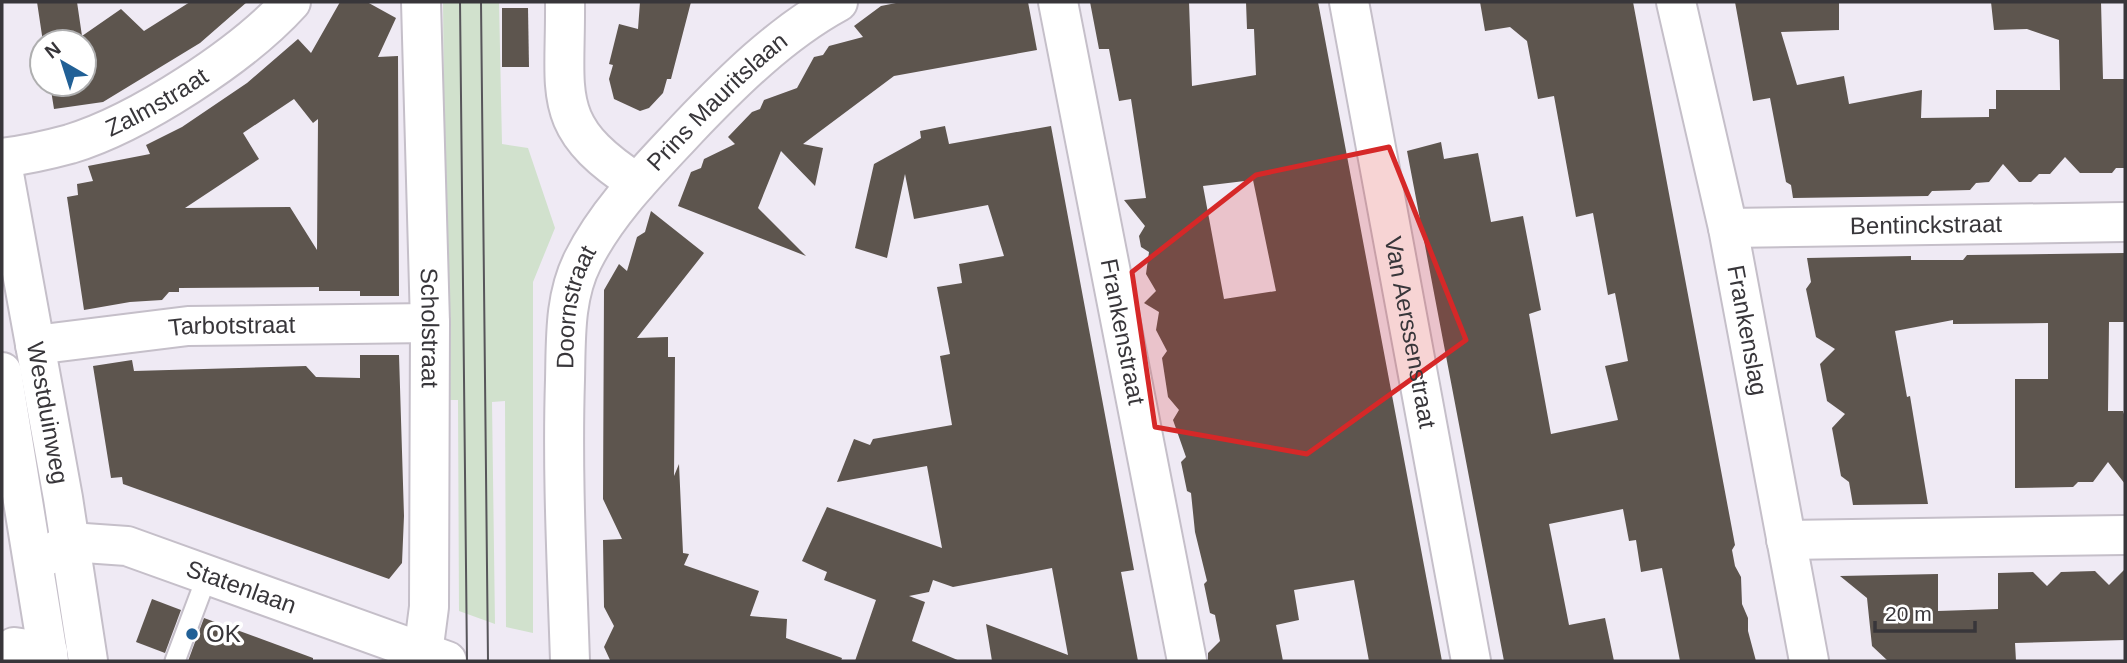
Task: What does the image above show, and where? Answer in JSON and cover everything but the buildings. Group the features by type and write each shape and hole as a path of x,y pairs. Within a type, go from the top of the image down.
{"street":[{"name":"Zalmstraat","path":"2,161 73,143 135,116 206,73 278,16 291,2"},
{"name":"Scholstraat","path":"421,2 430,323 431,659"},
{"path":"565,2 565,106 577,133 605,161 637,183"},
{"name":"Prins Mauritslaan","path":"637,183 719,95 765,55 838,2"},
{"name":"Frankenstraat","path":"1058,2 1186,661"},
{"name":"Van Aerssenstraat","path":"1349,2 1471,661"},
{"name":"Frankenslag","path":"1676,2 1728,228 1809,661"},
{"name":"Westduinweg","path":"2,161 47,343 69,542 88,661"},
{"name":"Doornstraat","path":"570,661 563,440 567,316 573,285 583,260 603,227 637,183"},
{"name":"Bentinckstraat","path":"1728,228 2125,222"},
{"name":"Tarbotstraat","path":"47,343 181,326 430,323"},
{"name":"Westduinweg","path":"2,372 34,563 43,655"},
{"path":"1786,540 2125,535"},
{"path":"34,563 69,542"},
{"name":"Statenlaan","path":"69,542 127,546 431,659"}],"lane":[{"path":"175,661 207,576"}],"highlighted area":[{"path":"1389,147 1466,340 1307,454 1155,427 1132,272 1256,175"}],"green space":[{"path":"443,2 499,2 502,144 528,148 555,228 533,282 533,633 506,627 505,401 492,402 495,624 459,611 458,400 447,400"}],"tram line":[{"path":"460,2 467,661"},
{"path":"481,2 488,661"}],"place":[{"name":"OK","path":"192,634"}]}
